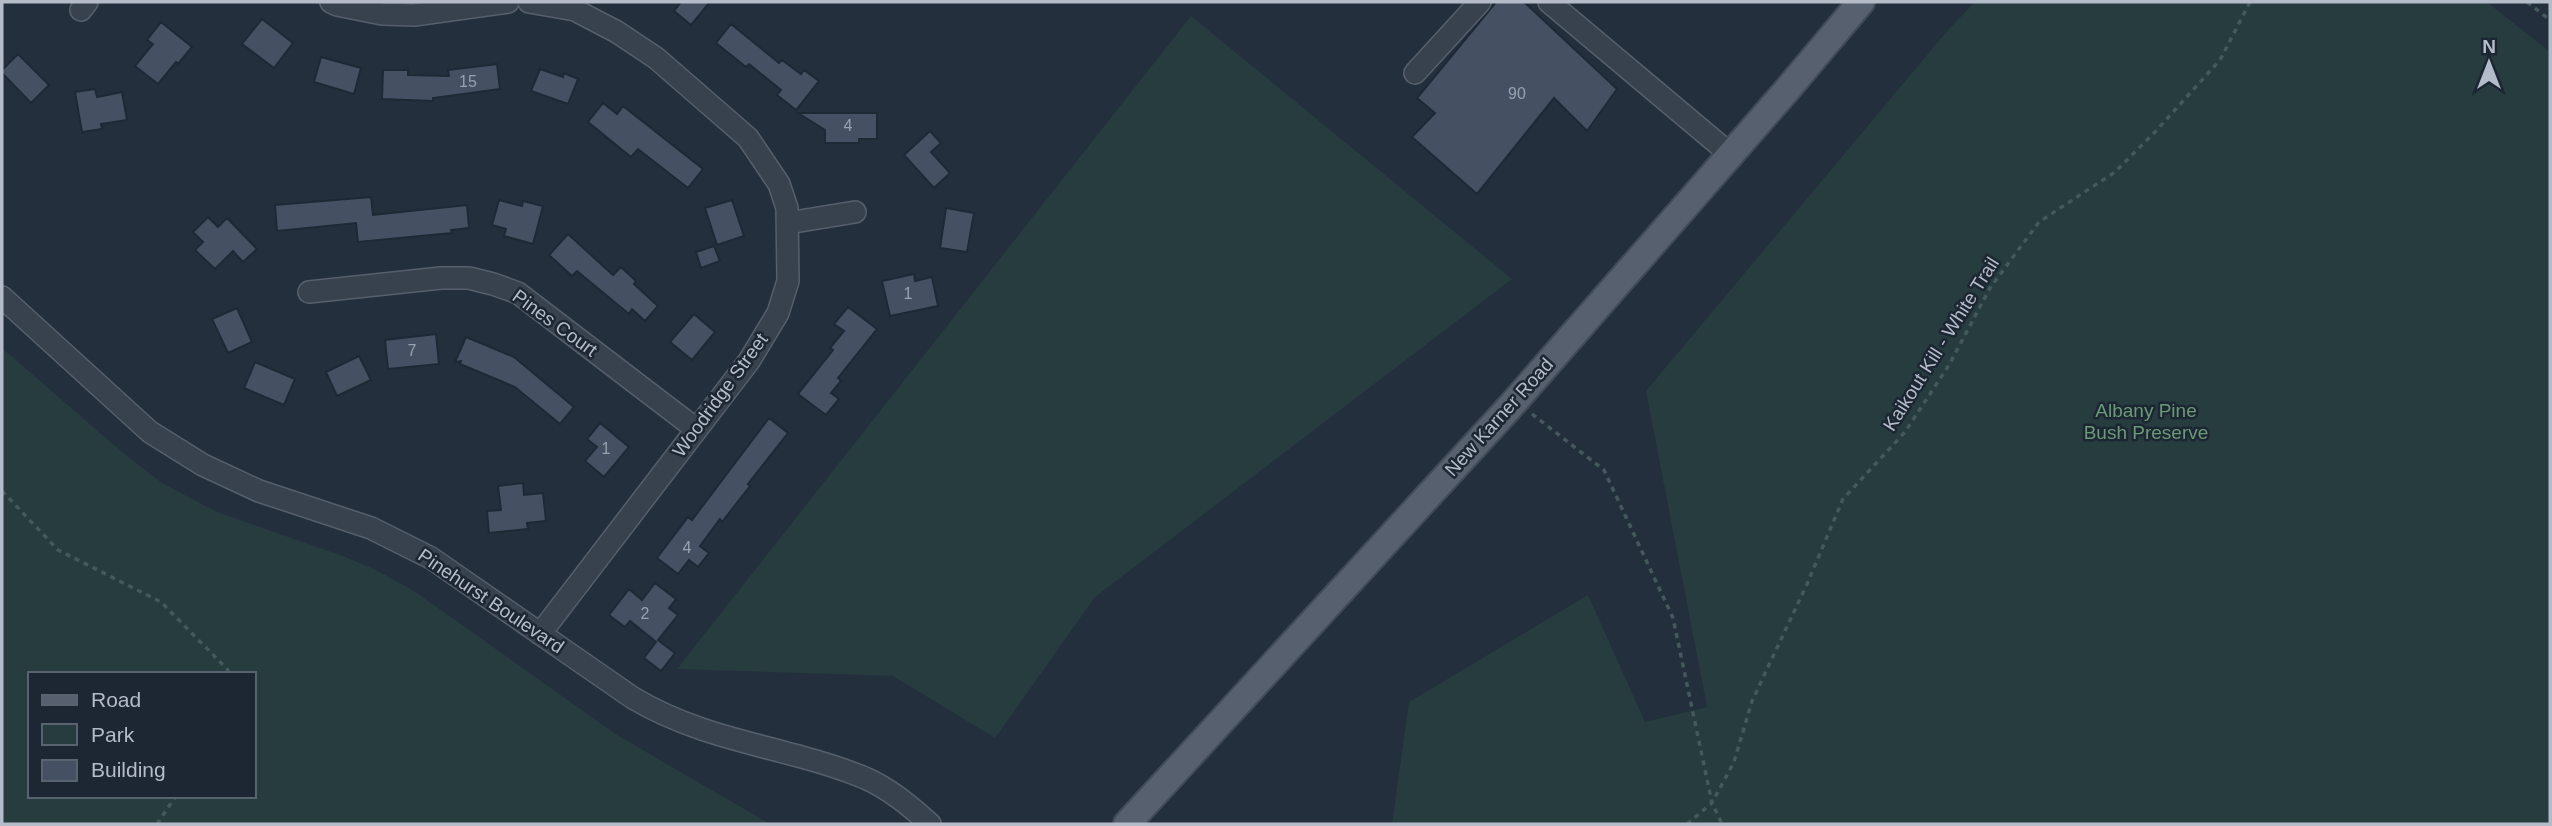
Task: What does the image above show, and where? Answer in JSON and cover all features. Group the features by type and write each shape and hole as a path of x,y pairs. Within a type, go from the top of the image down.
{"main road":[{"name":"New Karner Road","path":"1127,824 1515,400 1861,2"}],"street":[{"path":"331,2 382,15 403,15 508,2"},
{"name":"Woodridge Street","path":"529,2 575,10 617,32 656,58 748,138 779,184 788,208 788,281 778,313 749,361 540,634"},
{"path":"1415,73 1480,2"},
{"path":"1549,2 1730,154"},
{"path":"788,223 855,212"},
{"name":"Pines Court","path":"309,292 441,278 469,278 493,284 518,293 696,429"},
{"name":"Pinehurst Boulevard","path":"2,297 150,432 202,465 259,491 371,528 431,558 663,716 710,734 832,766 867,779 904,800 930,824"}],"path":[{"name":"Kaikout Kill - White Trail","path":"1688,824 1712,803 1734,762 1752,701 1843,499 1905,432 1949,365 1990,288 2039,222 2115,172 2155,132 2220,60 2250,2"},
{"path":"2527,2 2550,20"},
{"path":"1515,400 1604,470 1673,618 1712,803 1721,824"},
{"path":"2,491 58,550 161,602 227,672"},
{"path":"157,824 175,798"}],"green space":[{"name":"Albany Pine Bush Preserve","path":"1975,2 2487,2 2550,52 2550,824 1392,824 1409,702 1588,595 1645,722 1707,707 1646,391 1948,30"},
{"path":"1191,16 1512,279 1095,597 995,738 893,676 677,669"},
{"path":"2,348 122,452 162,483 217,512 343,556 414,591 617,735 770,824 2,824"}],"building":[{"path":"681,2 710,2 691,25 674,11"},
{"path":"1496,2 1524,2 1617,89 1587,131 1554,98 1477,194 1412,137 1435,113 1417,98"},
{"path":"262,19 293,43 274,68 242,44"},
{"path":"161,22 192,47 158,84 135,66 153,44 147,40"},
{"path":"731,24 779,63 782,60 801,74 804,70 819,81 796,110 777,95 781,90 749,64 746,67 716,43"},
{"path":"18,54 49,85 31,103 2,73"},
{"path":"321,57 361,68 354,94 314,82"},
{"path":"497,64 500,89 433,98 433,101 382,99 383,70 408,70 408,75 449,76 448,70"},
{"path":"540,69 563,77 564,73 578,79 568,104 531,91"},
{"path":"95,89 97,97 122,92 127,120 101,124 102,129 82,132 75,92"},
{"path":"603,103 617,114 623,106 703,169 688,188 638,149 631,157 588,122"},
{"path":"798,113 877,113 877,139 859,139 859,143 825,143 825,130"},
{"path":"930,131 941,143 931,152 950,173 934,188 904,155"},
{"path":"371,197 373,215 467,205 469,228 451,230 452,233 358,242 356,223 277,231 275,205"},
{"path":"499,200 522,206 523,201 543,206 533,244 504,236 506,229 492,225"},
{"path":"732,200 744,236 717,245 705,208"},
{"path":"946,208 974,213 967,252 940,248"},
{"path":"208,217 218,227 227,218 257,249 243,262 233,251 215,269 195,250 203,242 193,232"},
{"path":"568,234 613,275 621,267 636,281 634,284 658,306 645,321 632,309 629,314 577,271 572,276 549,255"},
{"path":"714,246 720,261 701,268 696,252"},
{"path":"914,274 915,281 932,277 938,306 890,316 882,281"},
{"path":"848,307 877,329 838,378 841,381 831,393 839,399 826,415 798,394 833,350 830,348 844,331 834,324"},
{"path":"237,308 252,342 228,353 212,319"},
{"path":"694,314 715,332 692,360 670,342"},
{"path":"436,334 439,364 388,369 385,340"},
{"path":"466,337 514,357 574,407 560,424 515,387 460,364 461,361 455,362"},
{"path":"359,356 371,380 337,396 326,372"},
{"path":"255,362 295,379 284,405 244,388"},
{"path":"769,418 788,433 722,522 720,519 700,546 709,553 698,567 689,560 678,574 657,558 688,517 692,520"},
{"path":"600,423 629,447 604,477 585,461 597,447 587,439"},
{"path":"523,483 524,495 543,493 546,521 527,523 528,529 489,533 487,511 501,510 498,486"},
{"path":"655,583 676,599 669,608 678,615 658,640 675,653 661,671 644,658 656,642 630,621 625,627 609,615 629,589 642,600"}]}
